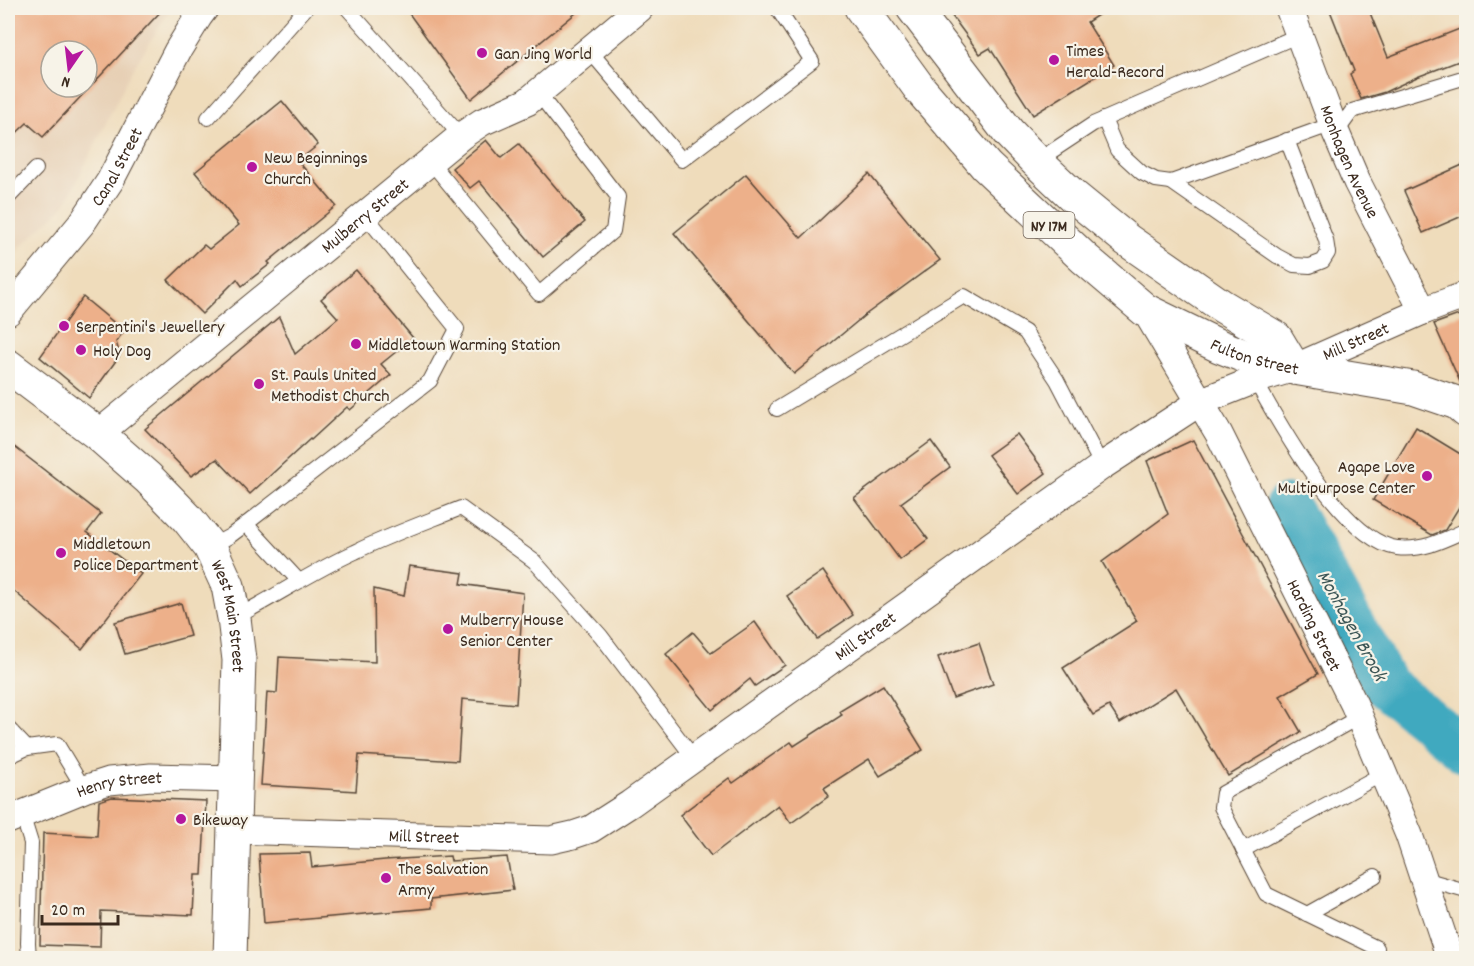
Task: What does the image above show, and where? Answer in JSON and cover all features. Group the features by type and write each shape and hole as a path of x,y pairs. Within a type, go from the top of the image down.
{"main road":[{"name":"Fulton Street","path":"861,8 920,89 986,166 1085,260 1145,310 1244,356 1294,368"},
{"name":"Fulton Street","path":"913,8 1009,133 1035,162 1126,240 1222,306 1276,338 1294,368"},
{"name":"NY 17M","path":"1294,368 1413,388 1457,404 1467,411"},
{"name":"West Main Street","path":"9,371 98,434 148,478 187,518 210,547 228,586 239,660 230,958"}],"street":[{"name":"Canal Street","path":"8,312 81,223 110,181 178,50 205,8"},
{"name":"Mulberry Street","path":"98,434 461,136 482,123 527,102 640,8"},
{"name":"Monhagen Avenue","path":"1289,8 1356,182 1423,311"},
{"name":"Mill Street","path":"234,830 551,840 591,829 630,804 1102,466 1200,402 1255,380 1294,368 1423,311 1467,295"},
{"name":"Harding Street","path":"1145,310 1219,434 1359,717 1409,835 1450,958"},
{"name":"Henry Street","path":"15,817 109,780 151,777 236,778"}],"lane":[{"path":"208,118 306,8"},
{"path":"347,8 461,136"},
{"path":"590,50 681,160 812,61 777,8"},
{"path":"1035,162 1093,124 1299,35"},
{"path":"1171,182 1287,140 1335,128 1352,111 1467,77"},
{"path":"432,162 538,294 613,231 618,197 538,93"},
{"path":"1104,119 1117,150 1142,173 1156,180 1171,182 1277,256 1294,264 1310,266 1323,261 1328,253 1326,240 1287,140"},
{"path":"8,198 36,170"},
{"path":"210,547 246,524 429,381 457,328 366,216"},
{"path":"777,409 964,296 1025,332 1057,380 1102,466"},
{"path":"1255,380 1298,454 1333,500 1368,536 1395,548 1409,549 1426,547 1467,530"},
{"path":"234,618 299,580 356,551 461,508 534,561 601,636 693,757"},
{"path":"246,524 299,580"},
{"path":"1359,717 1223,793 1221,807 1266,894 1377,948"},
{"path":"8,728 27,748"},
{"path":"8,757 27,748 57,744 84,789"},
{"path":"1243,850 1384,773"},
{"path":"15,817 31,843 29,958"},
{"path":"1307,914 1375,876"},
{"path":"1424,879 1467,891"}],"shaded area":[{"path":"8,8 171,8 131,72 65,205 8,259"}],"building":[{"path":"8,8 164,8 99,77 99,39 39,39 39,99 79,99 43,137 27,123 8,141"},
{"name":"Gan Jing World","path":"405,8 582,8 471,99"},
{"name":"Times Herald-Record","path":"946,8 1109,8 1087,22 1114,65 1033,115 990,48 980,54"},
{"path":"1329,8 1368,8 1388,57 1467,26 1467,58 1385,92 1361,99 1350,74 1354,71"},
{"name":"New Beginnings Church","path":"282,101 318,145 298,161 336,206 242,286 237,279 202,314 168,280 204,245 209,249 239,225 195,172"},
{"path":"486,140 501,158 519,144 585,222 543,257 479,181 470,188 452,168"},
{"path":"1467,163 1467,214 1423,233 1404,191"},
{"path":"746,174 801,238 869,174 940,260 865,315 794,374 674,233"},
{"path":"356,270 413,338 381,364 391,375 350,410 347,407 250,494 217,459 191,476 145,429 279,317 295,354 338,318 321,299"},
{"name":"Holy Dog","path":"83,297 124,331 116,342 120,355 89,398 40,357"},
{"path":"1467,312 1467,387 1461,384 1434,324"},
{"name":"Agape Love Multipurpose Center","path":"1416,427 1467,458 1467,494 1445,530 1432,535 1373,500"},
{"path":"1017,434 1046,473 1018,494 988,455"},
{"path":"1193,440 1318,674 1280,696 1301,732 1228,776 1176,688 1120,723 1109,706 1093,715 1063,668 1137,621 1102,562 1168,514 1147,461"},
{"path":"931,441 950,467 901,503 928,539 900,560 854,498"},
{"name":"Middletown Police Department","path":"8,442 101,514 87,532 141,574 82,649 8,586"},
{"path":"409,566 463,573 461,584 523,593 516,704 462,699 458,761 359,755 356,791 261,785 267,692 277,693 279,657 375,662 374,589 404,596"},
{"path":"823,571 853,615 817,639 787,596"},
{"path":"181,603 190,636 125,654 115,622"},
{"path":"755,622 785,665 755,686 750,679 712,710 666,654 693,632 711,653"},
{"path":"979,643 993,684 953,698 938,657"},
{"path":"883,685 923,750 880,776 869,759 824,788 829,796 791,823 778,805 711,856 680,815 729,778 733,783 791,742 794,746 842,715 840,711"},
{"path":"112,797 206,801 202,875 195,875 193,915 101,911 100,947 40,945 43,833 97,836 99,801"},
{"name":"The Salvation Army","path":"310,853 312,867 450,856 451,861 507,857 513,890 431,899 431,908 264,923 259,854"}],"waterway":[{"name":"Monhagen Brook","path":"1287,507 1386,686 1466,751"}],"place":[{"name":"Gan Jing World","path":"482,53"},
{"name":"Times Herald-Record","path":"1054,60"},
{"name":"New Beginnings Church","path":"252,167"},
{"name":"Serpentini's Jewellery","path":"64,326"},
{"name":"Middletown Warming Station","path":"356,344"},
{"name":"Holy Dog","path":"81,350"},
{"name":"St. Pauls United Methodist Church","path":"259,384"},
{"name":"Agape Love Multipurpose Center","path":"1427,476"},
{"name":"Middletown Police Department","path":"61,553"},
{"name":"Mulberry House Senior Center","path":"448,629"},
{"name":"Bikeway","path":"181,819"},
{"name":"The Salvation Army","path":"386,878"}]}
